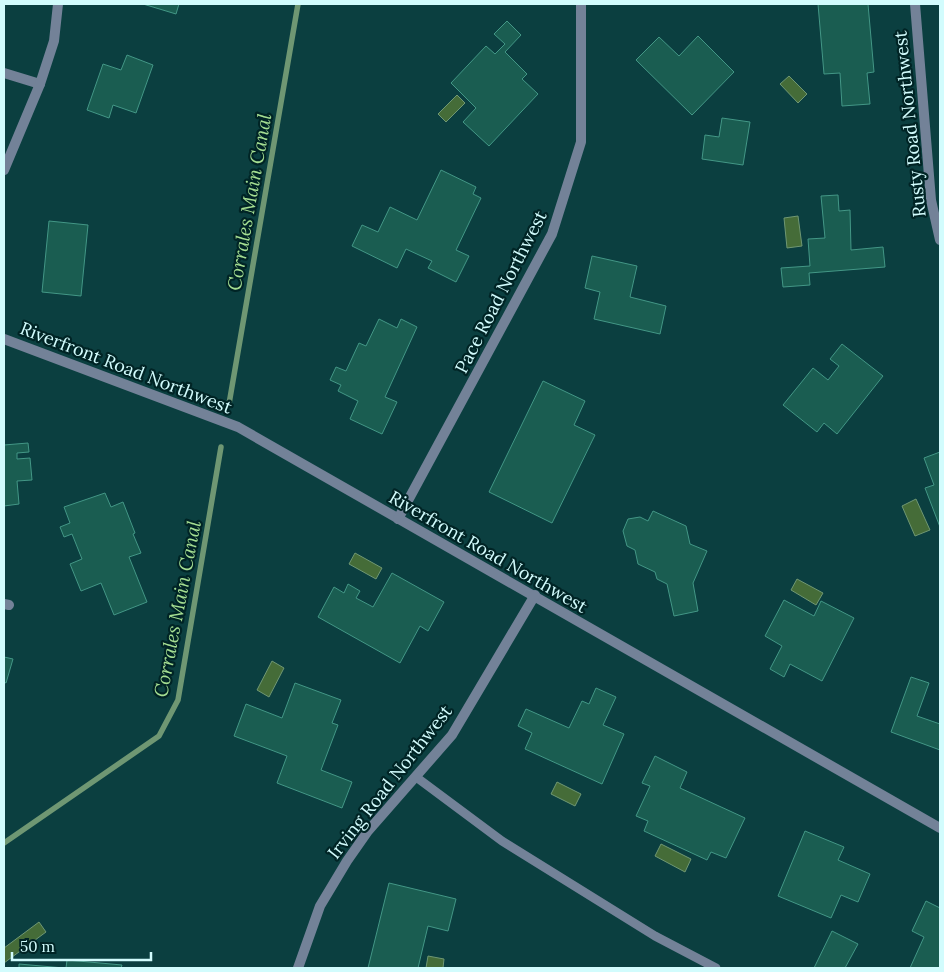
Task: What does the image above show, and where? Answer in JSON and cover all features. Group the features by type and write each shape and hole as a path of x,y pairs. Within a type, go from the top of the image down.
{"street":[{"path":"4,170 40,84 54,41 58,4"},
{"name":"Pace Road Northwest","path":"398,519 552,234 582,142 581,4"},
{"name":"Rusty Road Northwest","path":"915,4 931,200 940,240"},
{"path":"4,73 40,84"},
{"name":"Riverfront Road Northwest","path":"4,339 238,427 398,519 534,594 591,630 940,828"},
{"name":"Irving Road Northwest","path":"298,968 320,906 347,861 368,832 452,735 534,594"}],"lane":[{"path":"416,776 502,841 655,936 716,968"}],"shaded area":[{"path":"789,76 807,94 798,103 780,84"},
{"path":"457,95 465,103 446,122 438,114"},
{"path":"798,216 802,246 787,248 784,218"},
{"path":"916,499 930,530 915,536 902,506"},
{"path":"355,553 382,568 376,579 349,564"},
{"path":"797,579 823,593 816,605 791,590"},
{"path":"272,661 284,668 269,697 257,690"},
{"path":"557,782 581,794 575,806 551,794"},
{"path":"661,844 691,859 685,872 655,856"},
{"path":"39,922 46,932 4,963 4,948"},
{"path":"428,956 444,959 443,968 426,968"}],"building":[{"path":"143,4 179,4 176,14"},
{"path":"818,4 868,4 874,72 867,73 870,104 842,106 840,73 824,74"},
{"path":"507,21 521,35 505,52 527,74 522,79 538,94 489,146 463,122 476,108 451,83 486,46 495,54 505,44 494,34"},
{"path":"698,36 734,72 692,115 636,60 659,37 679,56"},
{"path":"127,55 153,65 136,113 113,105 109,118 87,110 103,64 121,70"},
{"path":"722,118 750,122 743,165 702,159 705,135 719,137"},
{"path":"441,170 476,187 473,194 481,198 456,250 469,256 456,282 428,268 432,261 406,249 397,268 352,246 362,225 378,232 390,207 417,220"},
{"path":"838,195 839,211 850,210 851,250 883,247 885,267 809,273 810,285 783,287 781,268 810,266 808,239 825,238 821,196"},
{"path":"49,221 88,225 81,296 42,292"},
{"path":"592,256 637,266 630,297 666,306 660,334 594,319 600,292 585,288"},
{"path":"379,319 397,328 401,319 417,327 385,397 397,402 382,434 350,419 358,401 338,391 341,385 330,380 336,367 346,371 359,343 366,346"},
{"path":"842,344 883,376 837,434 824,423 817,432 783,405 813,368 828,380 839,366 830,359"},
{"path":"543,381 585,401 574,425 595,435 552,523 489,492"},
{"path":"28,443 29,452 17,453 17,459 30,458 32,480 17,481 19,504 4,506 4,445"},
{"path":"940,452 940,527 925,488 934,485 924,458"},
{"path":"105,493 111,507 123,502 135,533 133,534 141,553 129,557 147,602 114,615 101,583 81,591 70,564 82,559 72,534 64,537 60,527 70,523 64,507"},
{"path":"653,511 686,526 690,544 707,551 693,583 698,611 674,616 667,584 657,579 655,572 638,564 635,550 627,546 623,531 628,519 640,517 648,521"},
{"path":"392,573 444,602 428,631 420,626 400,663 318,617 334,587 344,593 348,584 360,591 356,598 373,607"},
{"path":"784,600 814,616 821,601 854,618 822,681 790,664 784,677 770,669 782,646 765,636"},
{"path":"4,657 13,659 6,683 4,682"},
{"path":"911,677 929,683 917,716 940,724 940,750 891,732"},
{"path":"295,683 341,700 332,723 338,725 321,770 352,782 342,808 277,783 287,756 234,736 246,704 282,718"},
{"path":"596,688 616,697 603,725 624,734 602,784 525,749 532,733 518,726 526,709 569,728 582,701 589,704"},
{"path":"655,756 687,772 680,788 745,818 726,858 711,852 707,860 644,831 648,821 636,816 650,786 642,783"},
{"path":"805,831 844,847 838,860 870,874 858,902 841,895 831,918 778,896"},
{"path":"389,883 456,899 448,931 428,926 418,968 368,968"},
{"path":"926,901 940,908 940,968 910,968 924,937 912,931"},
{"path":"832,931 858,944 845,968 814,968"},
{"path":"67,960 122,965 121,968 66,968"},
{"path":"19,964 64,968 19,968"}],"waterway":[{"name":"Corrales Main Canal","path":"229,404 298,4"},
{"name":"Corrales Main Canal","path":"4,843 159,736 178,700 221,447"}]}
